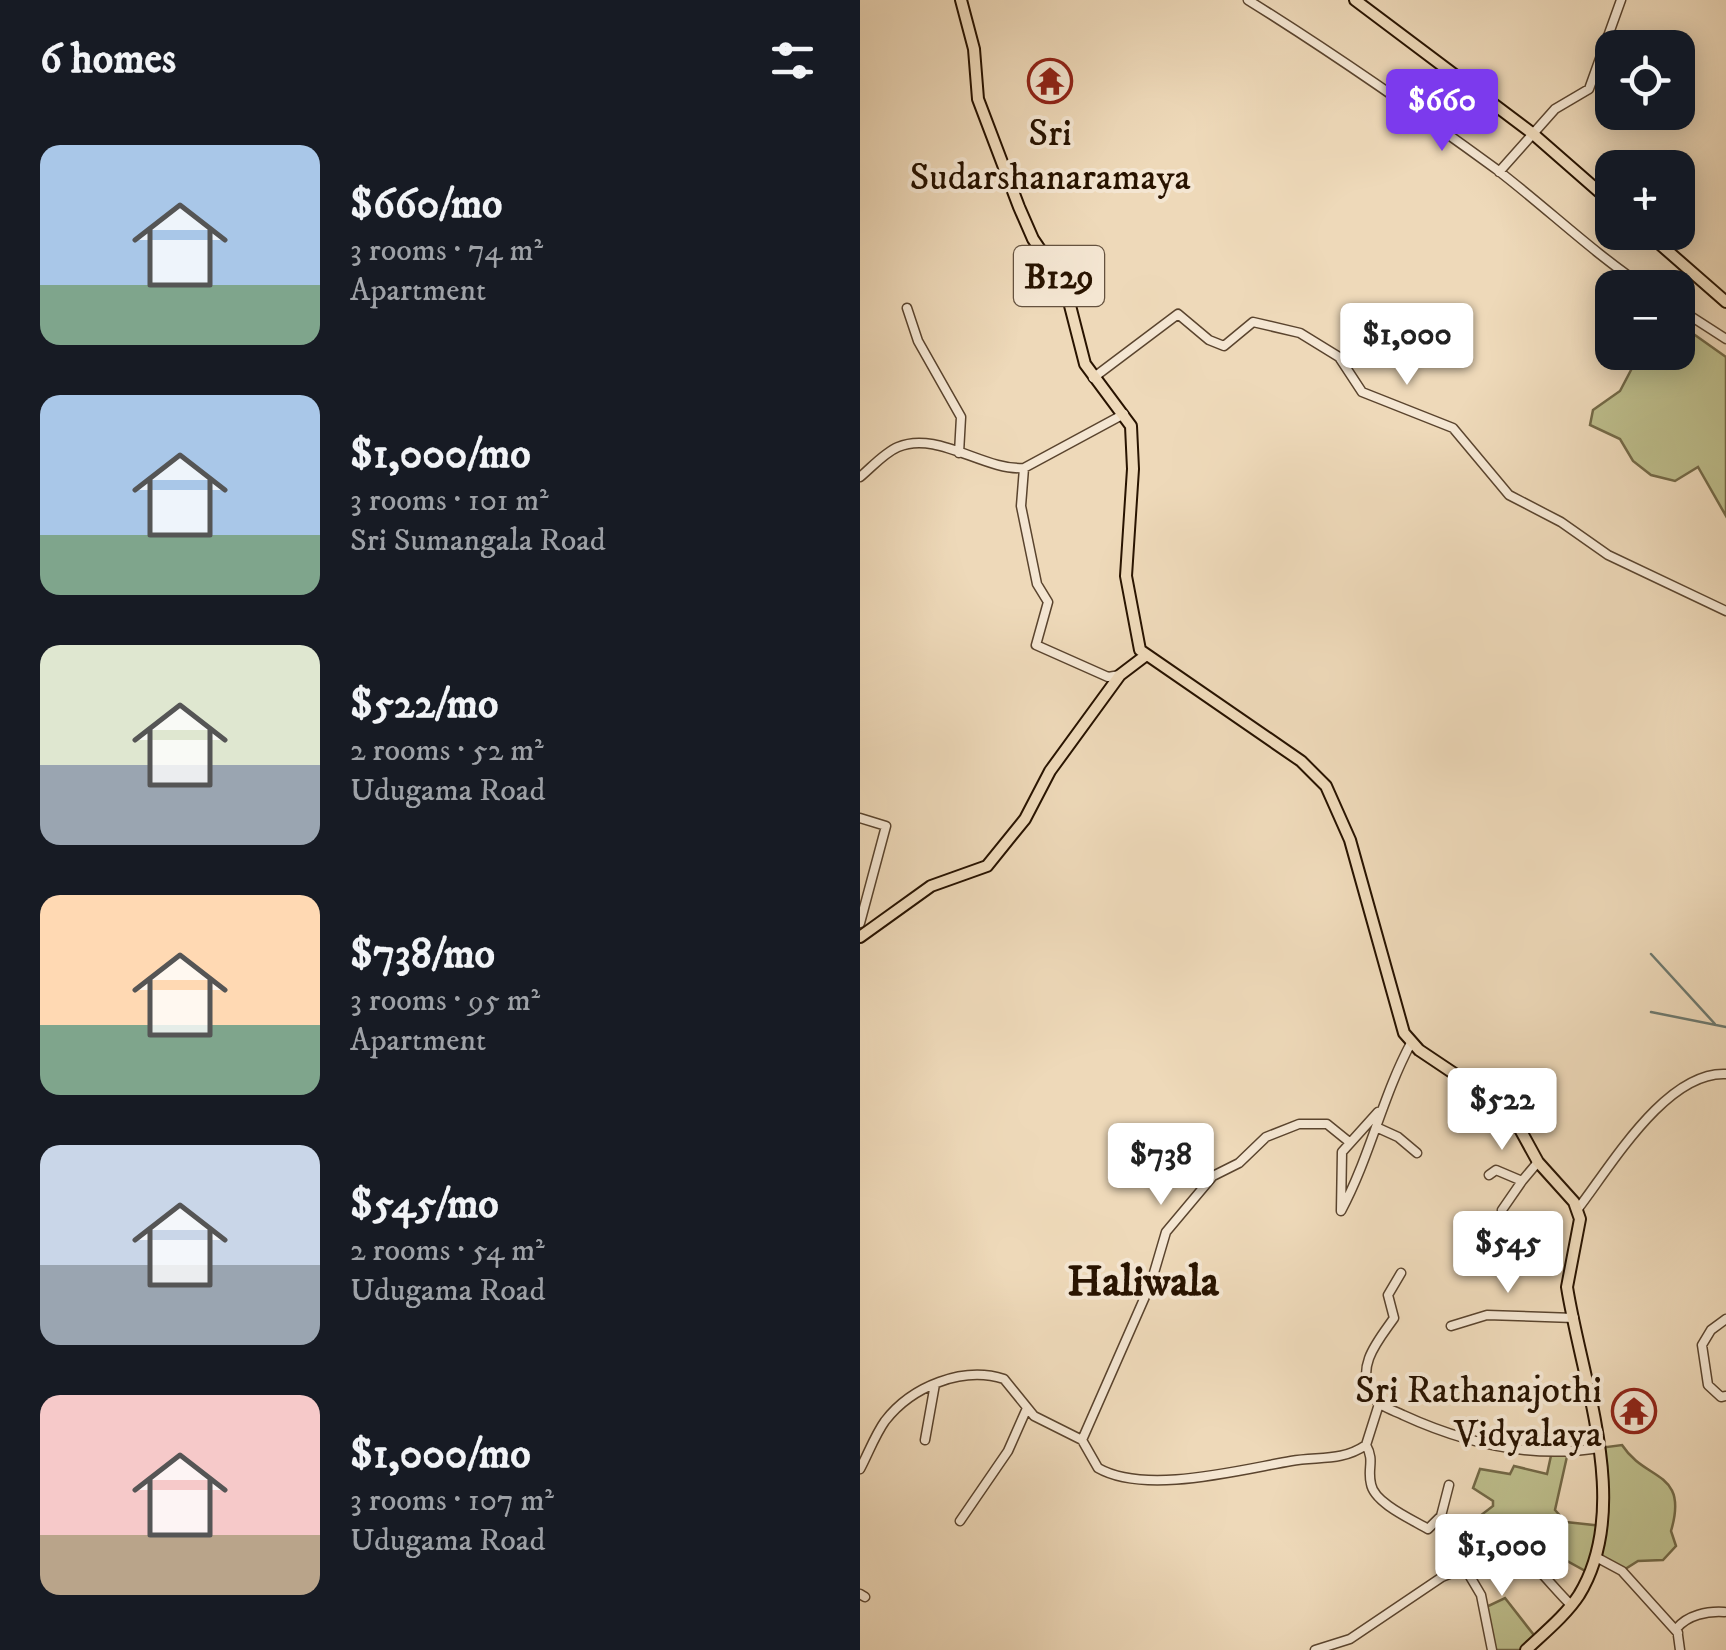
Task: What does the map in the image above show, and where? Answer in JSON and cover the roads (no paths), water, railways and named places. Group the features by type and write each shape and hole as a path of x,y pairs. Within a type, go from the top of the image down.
{"main road":[{"name":"B129","path":"961,0 974,49 978,99 1033,239 1065,286 1076,342 1093,378 1124,414"},
{"path":"1355,0 1532,133 1595,188"},
{"path":"1667,250 1726,302"},
{"path":"1124,414 1133,442 1126,576 1136,636 1145,656 1300,761 1326,786 1341,812 1398,1018 1411,1043 1510,1111 1538,1162 1578,1210 1579,1231 1567,1277 1599,1448 1605,1504 1596,1557 1571,1605 1526,1650"},
{"path":"860,937 931,886 987,866 1025,819 1050,772 1120,675 1145,656"}],"street":[{"path":"1248,0 1334,54 1499,172 1618,270"},
{"path":"1499,172 1555,109 1588,89 1621,0"},
{"path":"907,308 918,341 961,418 959,453"},
{"path":"1093,378 1178,314 1209,340 1224,346 1253,322 1300,333 1339,357 1362,392 1453,428 1509,494 1608,555 1726,611"},
{"path":"1695,319 1726,339"},
{"path":"860,477 902,445 959,453 1009,469 1024,468 1124,414"},
{"path":"1024,468 1021,506 1037,584 1048,602 1036,644 1108,677 1120,675"},
{"path":"860,818 886,826 860,922"},
{"path":"1378,1112 1342,1152 1341,1211 1376,1127 1378,1112 1411,1043"},
{"path":"1578,1210 1637,1132 1682,1084 1726,1074"},
{"path":"1082,1440 1151,1283 1166,1232 1198,1191 1213,1176 1238,1163 1266,1136 1299,1124 1327,1124 1348,1141"},
{"path":"1376,1127 1398,1137 1417,1154"},
{"path":"1502,1210 1538,1162"},
{"path":"1489,1176 1496,1170 1522,1181"},
{"path":"1400,1273 1388,1295 1394,1318 1367,1356 1370,1393 1380,1404 1426,1425 1511,1449 1580,1452 1599,1448"},
{"path":"1451,1326 1487,1315 1574,1318"},
{"path":"1726,1319 1711,1330 1702,1345 1708,1385 1721,1397 1726,1396"},
{"path":"860,1470 886,1419 935,1384 966,1372 1000,1377 1027,1408 1082,1440 1098,1468 1139,1481 1177,1476 1207,1478 1294,1460 1343,1458 1366,1446 1380,1404"},
{"path":"926,1440 935,1384"},
{"path":"960,1521 1008,1450 1027,1408"},
{"path":"1366,1446 1374,1458 1370,1484 1376,1495 1428,1530 1441,1516 1449,1485"},
{"path":"1492,1650 1481,1595 1465,1568 1464,1542 1482,1536 1516,1547 1571,1605"},
{"path":"1596,1557 1622,1571 1678,1633"},
{"path":"1315,1650 1350,1639 1384,1620 1442,1577 1465,1568"},
{"path":"1680,1650 1678,1633 1682,1622 1708,1611 1724,1612"}],"waterway":[{"path":"1651,954 1715,1024"},
{"path":"1651,1012 1726,1027"}],"place":[{"name":"Sri Sudarshanaramaya","path":"1050,81"},
{"name":"Sri Rathanajothi Vidyalaya","path":"1634,1411"}],"district":[{"name":"Haliwala","path":"1143,1280"}]}
